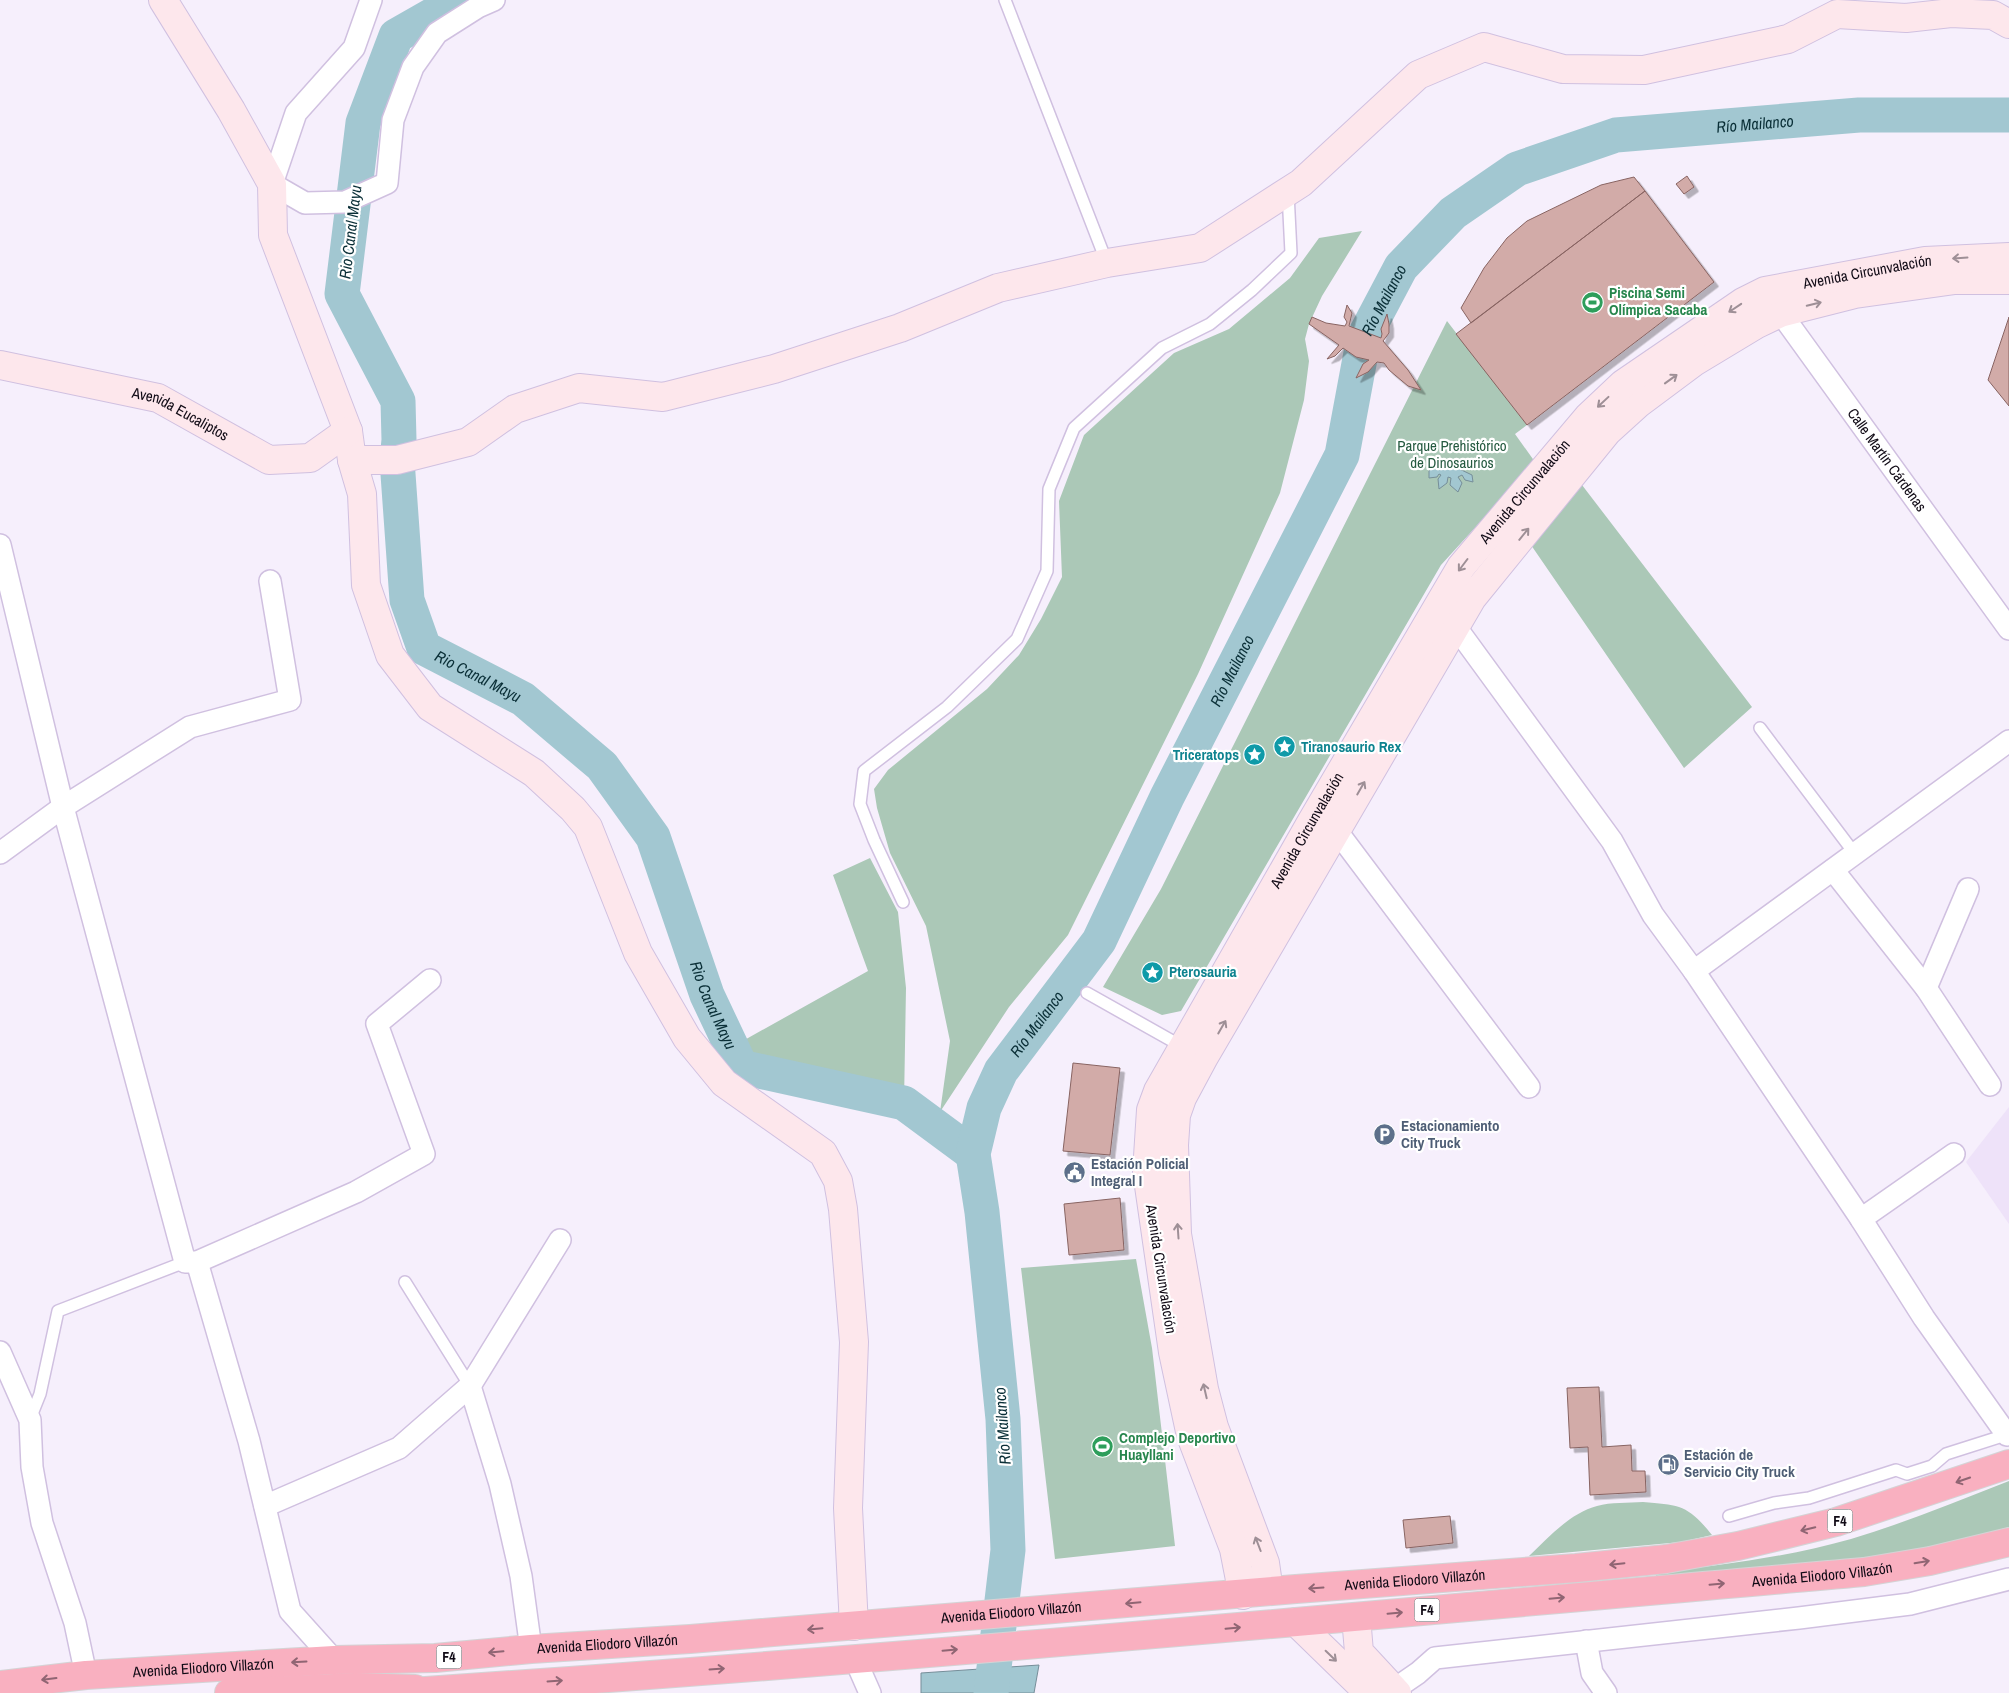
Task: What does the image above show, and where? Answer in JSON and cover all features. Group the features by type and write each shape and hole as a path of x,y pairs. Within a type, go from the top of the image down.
{"highway":[{"name":"Avenida Eliodoro Villazón","path":"0,1685 86,1675 334,1660 435,1658 531,1649 690,1639 1576,1568 1666,1559 1738,1546 1836,1522 2009,1464"},
{"name":"Avenida Eliodoro Villazón","path":"397,1693 1184,1632 1864,1572 1930,1561 2009,1542"},
{"name":"Avenida Eliodoro Villazón","path":"229,1693 356,1686 428,1692"}],"street":[{"path":"163,0 231,110 272,184 305,203 345,202 387,183 393,120 413,67 437,33 478,7 494,0"},
{"path":"371,0 354,48 296,113 272,184 273,235 348,431 352,460 362,494 366,585 390,655 430,707 534,773 573,809 588,827 638,953 687,1038 724,1083 824,1153 838,1181 843,1209 854,1342 848,1508 854,1626"},
{"path":"352,460 396,460 468,442 514,409 579,388 663,397 774,370 900,328 998,288 1107,264 1200,248 1301,183 1418,75 1484,47 1563,69 1644,70 1788,39 1837,14 1906,18 1951,13 1996,13"},
{"name":"Avenida Circunvalación","path":"1256,1593 1265,1563 1214,1427 1204,1389 1177,1234 1176,1115 1194,1052 1444,620 1472,598 1562,467 1607,432 1639,403 1694,362 1756,324 1773,302 1925,260 2009,257"},
{"name":"Avenida Circunvalación","path":"1773,302 1864,293 1955,280 2009,280"},
{"name":"Calle Martín Cárdenas","path":"1773,302 2009,629"},
{"name":"Avenida Eucaliptos","path":"0,365 158,398 269,460 310,458 348,431"},
{"path":"0,545 63,807 191,1262 249,1441 290,1611 334,1660"},
{"path":"0,852 63,807 190,726 290,700 270,581"},
{"path":"1444,620 1612,841 1653,915 1694,971 1861,1219 1924,1318 2008,1434"},
{"name":"Avenida Circunvalación","path":"1256,1593 1234,1549 1191,1436 1173,1352 1149,1194 1147,1166 1151,1110 1158,1091 1194,1052 1336,830 1444,620"},
{"path":"1694,971 2009,741"},
{"path":"1336,830 1529,1087"},
{"path":"1833,870 1926,988 1990,1085"},
{"path":"1926,988 1968,889"},
{"path":"191,1262 356,1192 424,1154 377,1024 430,980"},
{"path":"1861,1219 1954,1154"},
{"path":"1147,1166 1175,1165"},
{"path":"265,1506 399,1448 470,1386 560,1240"},
{"path":"0,1352 30,1420 32,1467 42,1523 75,1623 86,1675"},
{"path":"470,1386 500,1484 521,1576 531,1649"},
{"path":"1387,1692 1418,1673 1435,1658 1910,1604 2009,1579"},
{"path":"1356,1616 1359,1652 1387,1692"},
{"path":"1296,1622 1387,1692"},
{"path":"1586,1640 1592,1673 1606,1693"},
{"path":"854,1659 870,1693"}],"lane":[{"path":"1008,0 1107,264"},
{"path":"903,902 860,804 864,771 947,707 1017,639 1047,571 1048,489 1074,428 1162,348 1210,324 1252,290 1292,253 1288,191"},
{"path":"1760,728 1855,854"},
{"path":"1087,993 1194,1052"},
{"path":"30,1420 40,1394 58,1311 191,1262"},
{"path":"405,1282 470,1386"},
{"path":"1729,1516 1774,1503 1810,1498 1896,1470 1907,1474 1932,1466 1946,1454 2008,1434"}],"shaded area":[{"path":"2009,1107 2009,1224 1966,1162"}],"green space":[{"path":"1362,231 1322,296 1309,324 1305,339 1309,361 1304,400 1280,493 1198,674 1068,935 1009,1007 940,1112 950,1041 926,926 890,853 877,808 874,789 888,770 987,689 1019,655 1041,619 1062,577 1059,501 1084,435 1174,353 1229,329 1290,278 1319,238"},
{"name":"Parque Prehistórico de Dinosaurios","path":"1447,321 1527,425 1515,434 1535,462 1441,565 1181,1011 1162,1015 1103,987 1161,889"},
{"path":"1582,485 1752,707 1684,768 1531,545"},
{"path":"870,858 898,912 906,988 904,1103 741,1067 732,1047 868,971 833,875"},
{"name":"Complejo Deportivo Huayllani","path":"1136,1259 1152,1348 1175,1546 1055,1559 1021,1268"},
{"path":"2009,1481 2009,1527 1952,1543 1845,1563 1656,1577 1656,1573 1779,1556 1851,1539 1911,1519"},
{"path":"1643,1502 1666,1504 1682,1508 1704,1525 1712,1535 1681,1542 1529,1556 1560,1527 1587,1509 1608,1504"}],"water":[{"path":"1449,464 1472,475 1473,482 1465,480 1462,475 1458,477 1462,483 1458,492 1450,485 1451,478 1448,477 1447,483 1439,489 1438,479 1441,475 1429,478 1429,471 1433,466"},
{"path":"1039,1665 1034,1693 921,1693 921,1673"}],"building":[{"path":"1687,176 1694,187 1684,194 1676,184"},
{"path":"1634,177 1645,191 1471,323 1461,308 1484,268 1507,238 1527,221 1601,185"},
{"name":"Piscina Semi Olímpica Sacaba","path":"1645,191 1714,282 1527,425 1456,334"},
{"path":"1347,305 1352,313 1349,326 1381,338 1381,329 1387,314 1389,333 1383,341 1408,370 1421,390 1408,386 1389,370 1384,363 1377,362 1368,372 1356,378 1363,364 1369,360 1356,357 1343,348 1335,356 1327,359 1339,345 1309,324 1312,317 1326,323 1345,326 1347,322 1344,317"},
{"path":"2009,317 2009,406 1988,380"},
{"path":"1073,1063 1120,1068 1110,1155 1063,1151"},
{"path":"1120,1198 1124,1250 1069,1255 1064,1204"},
{"path":"1599,1387 1602,1447 1631,1445 1632,1471 1645,1471 1646,1492 1590,1495 1588,1447 1570,1448 1567,1388"},
{"path":"1450,1516 1453,1543 1406,1548 1403,1520"}],"waterway":[{"name":"Rio Canal Mayu","path":"459,0 396,36 363,123 342,294 398,401 399,440 397,460 407,600 424,648 523,699 602,766 653,837 707,995 741,1067 904,1103 973,1154"},
{"name":"Río Mailanco","path":"991,1693 1008,1550 1003,1419 982,1212 973,1154 984,1108 1001,1071 1099,941 1167,797 1342,455 1364,337 1401,267 1453,213 1517,169 1616,135 1859,115 2009,115"}],"place":[{"name":"Piscina Semi Olímpica Sacaba","path":"1593,302"},
{"name":"Tiranosaurio Rex","path":"1285,747"},
{"name":"Triceratops","path":"1255,755"},
{"name":"Pterosauria","path":"1153,972"},
{"name":"Estacionamiento City Truck","path":"1385,1135"},
{"name":"Estación Policial Integral I","path":"1075,1173"},
{"name":"Complejo Deportivo Huayllani","path":"1103,1447"},
{"name":"Estación de Servicio City Truck","path":"1668,1464"}]}
